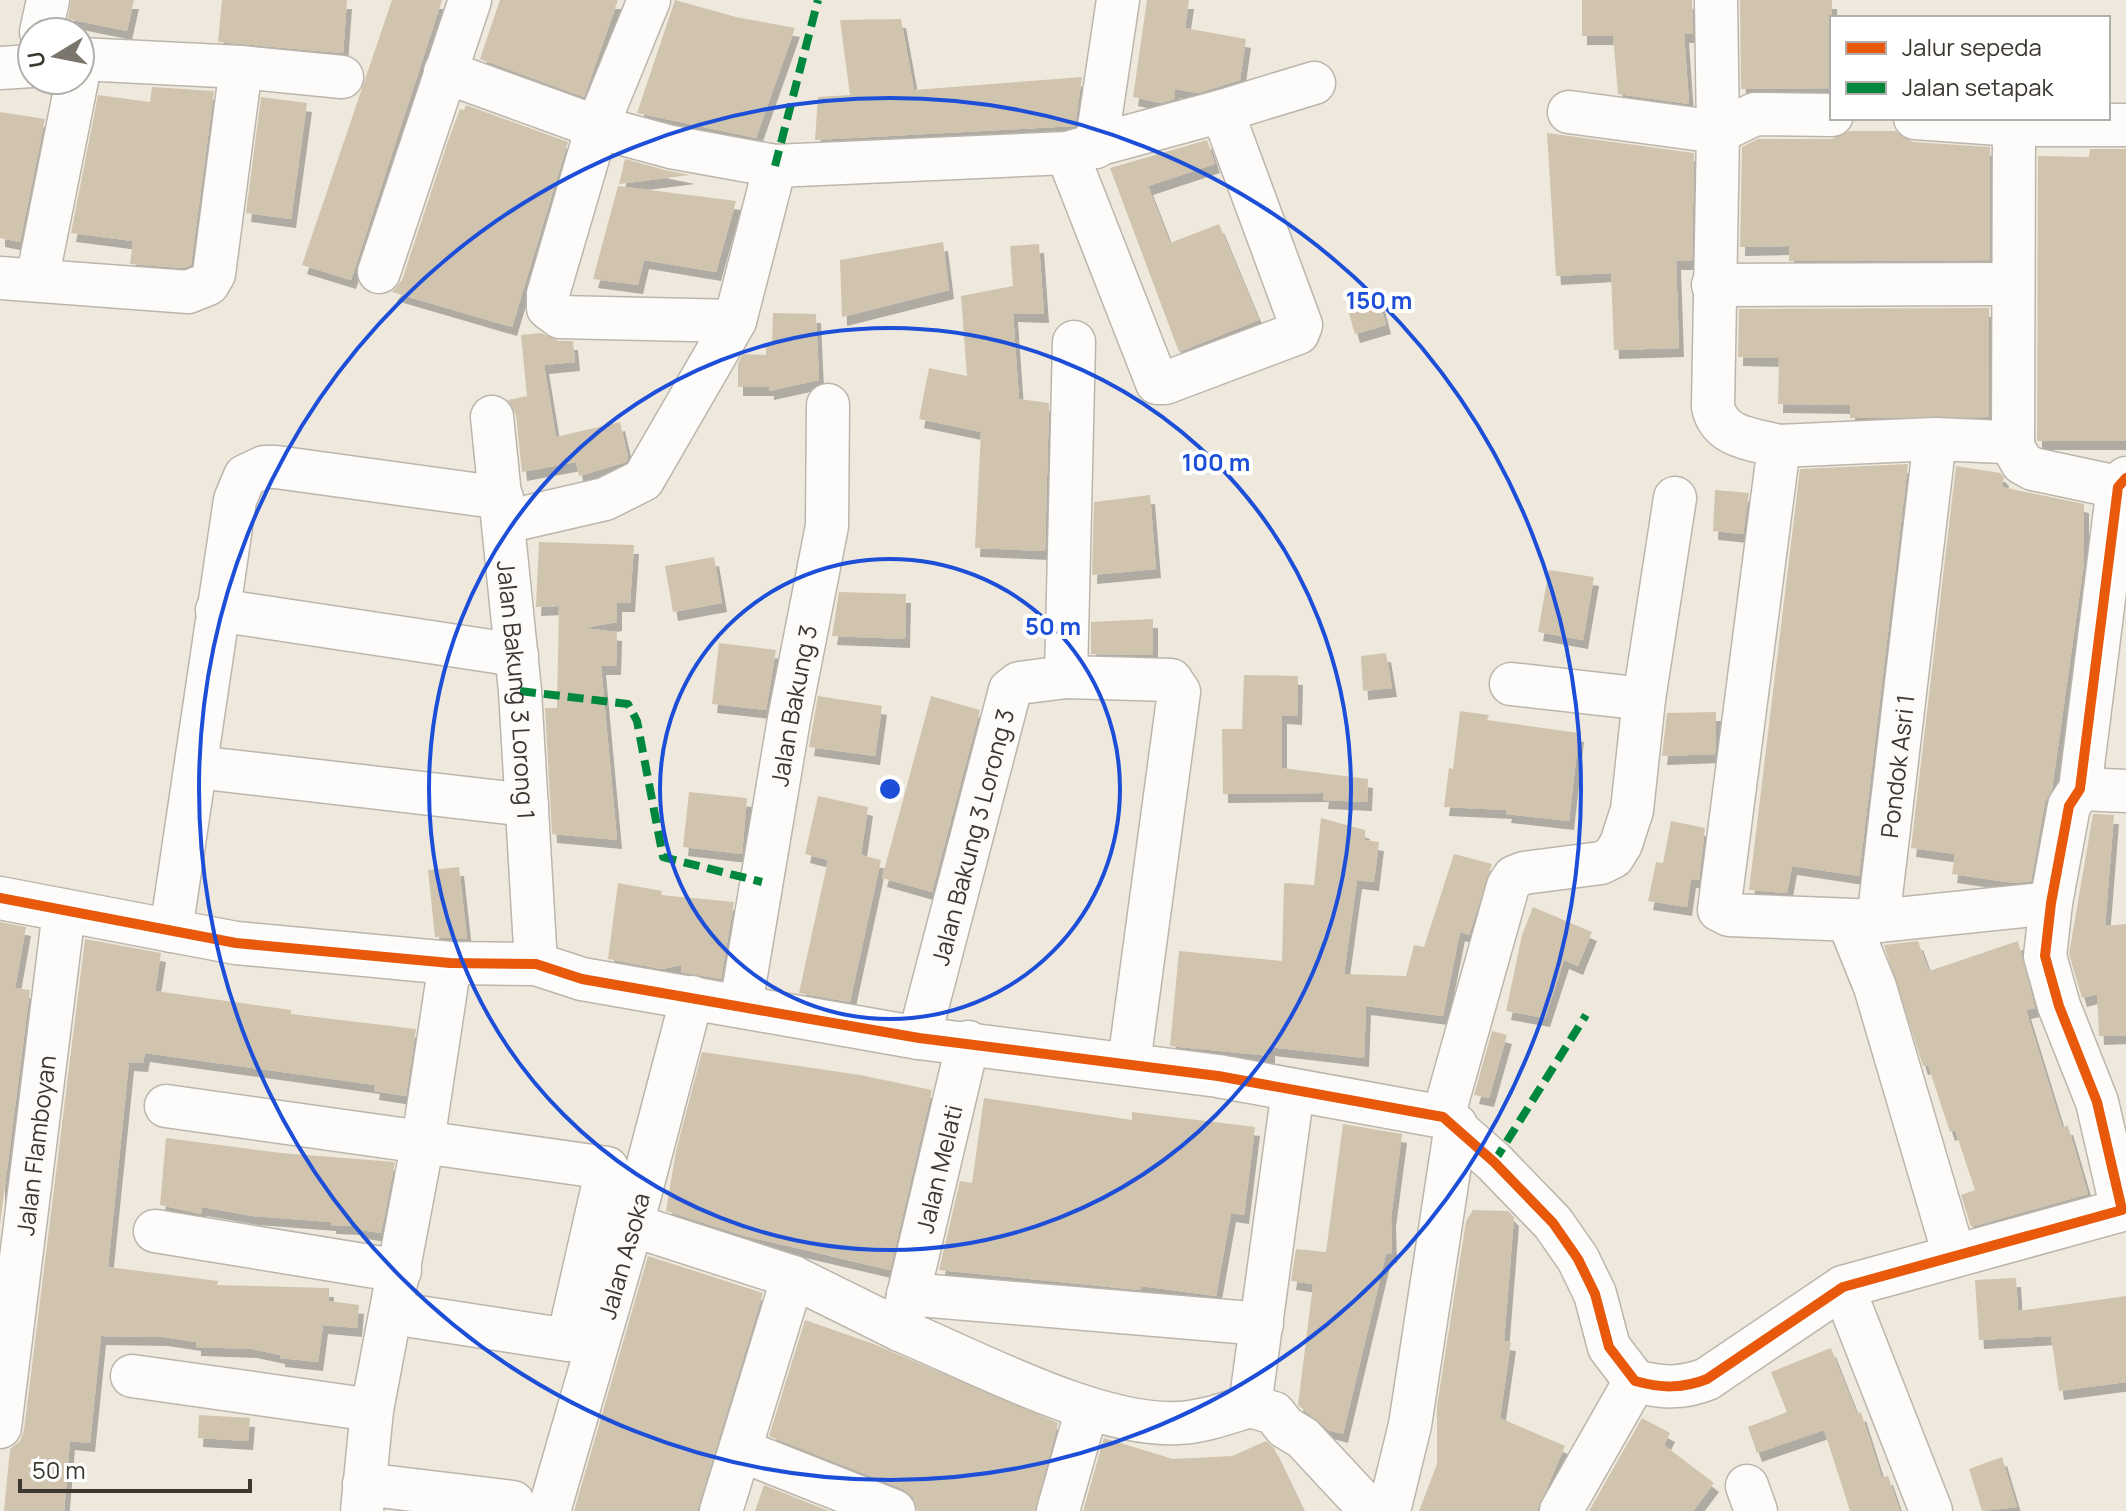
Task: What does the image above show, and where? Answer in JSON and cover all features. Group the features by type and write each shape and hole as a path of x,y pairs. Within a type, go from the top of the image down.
{"street":[{"path":"379,272 470,0"},
{"path":"649,0 597,127 546,301 552,314 735,321"},
{"path":"1118,0 1082,150 1152,377 1157,383 1165,383 1290,339 1301,325 1222,111"},
{"path":"1716,0 1718,132 1711,371 1716,422 1725,431 1779,446 1935,439 2004,442 2013,447"},
{"path":"96,61 241,67 342,77"},
{"path":"72,96 18,279 188,292 208,284 214,274 241,67"},
{"path":"445,72 597,127 671,147 775,166 1082,150 1314,83"},
{"path":"1569,112 1718,132 1755,114 1830,115"},
{"path":"1943,120 2014,125 2126,125"},
{"path":"0,898 236,943 450,963 536,964 582,979 919,1038 1129,1063 1293,1090 1450,1121 1553,1223 1578,1259 1595,1294 1609,1347 1635,1381 1669,1388 1690,1386 1707,1379 1843,1287 1954,1255 2124,1214 2112,1101 2050,977 2045,956 2051,903 2069,806 2080,789 2122,483 2033,469 2022,463 2013,447 2014,125"},
{"path":"171,931 217,610 238,487 245,476 264,467 503,510 605,499 643,480 735,321 775,166"},
{"path":"1713,285 2012,284"},
{"path":"1074,342 1066,677 1171,680 1176,683 1179,692 1129,1063"},
{"name":"Jalan Bakung 3","path":"741,1005 789,719 827,526 828,405"},
{"name":"Jalan Bakung 3 Lorong 1","path":"492,417 517,655 536,964"},
{"name":"Pondok Asri 1","path":"1863,921 1935,439"},
{"path":"1779,446 1719,910 1729,915 1863,921 2051,903"},
{"path":"1389,1511 1410,1425 1450,1121 1508,886 1524,873 1601,863 1613,857 1621,844 1632,810 1644,699 1675,498"},
{"path":"217,610 517,655"},
{"name":"Jalan Bakung 3 Lorong 3","path":"919,1038 1010,690 1019,683 1066,677"},
{"path":"1511,684 1644,699"},
{"path":"196,767 527,805"},
{"path":"2080,789 2126,791"},
{"name":"Jalan Flamboyan","path":"0,1427 64,911"},
{"path":"1863,921 1875,987 1954,1255"},
{"path":"450,963 423,1141 372,1410 363,1497 531,1506"},
{"name":"Jalan Asoka","path":"531,1506 632,1225 692,997"},
{"name":"Jalan Melati","path":"904,1312 968,1042"},
{"path":"1250,1406 1293,1090"},
{"path":"166,1106 607,1168 568,1340 392,1313"},
{"path":"632,1225 904,1312 1087,1409 1135,1421 1179,1423 1250,1406 1274,1413 1285,1427 1303,1438 1371,1511"},
{"path":"155,1231 400,1271"},
{"path":"721,1511 793,1277"},
{"path":"1843,1287 1931,1511"},
{"path":"904,1312 1262,1324"},
{"path":"132,1376 372,1410"},
{"path":"1561,1511 1635,1381"},
{"path":"1058,1511 1087,1409"},
{"path":"740,1450 894,1511"}],"building":[{"path":"71,0 134,0 127,31 96,25 96,16 68,16"},
{"path":"222,0 347,0 343,53 218,42"},
{"path":"392,0 442,0 351,280 302,265"},
{"path":"500,0 618,0 584,97 480,59"},
{"path":"675,0 736,17 795,28 756,138 637,113"},
{"path":"1147,0 1189,0 1185,28 1246,39 1240,80 1198,93 1175,89 1174,99 1161,103 1133,97"},
{"path":"1582,0 1692,0 1693,34 1684,34 1689,104 1618,94 1613,36 1582,36"},
{"path":"1740,0 1832,0 1830,88 1741,89"},
{"path":"901,19 914,90 1082,77 1075,126 815,140 818,97 850,95 840,20"},
{"path":"152,87 214,91 191,265 184,268 130,264 133,241 71,233 98,95 150,102"},
{"path":"261,97 307,103 291,219 246,213"},
{"path":"466,105 568,142 512,327 392,292 402,280 448,141 460,109 464,110"},
{"path":"0,112 45,119 20,242 0,238"},
{"path":"1849,131 1896,131 1913,142 1990,147 1990,260 1789,261 1789,246 1740,247 1742,147 1758,139 1832,139"},
{"path":"1547,133 1694,153 1692,261 1676,261 1679,348 1614,350 1611,273 1556,276"},
{"path":"1207,140 1215,164 1148,186 1170,243 1219,224 1259,320 1179,352 1110,168"},
{"path":"2090,149 2126,149 2126,441 2037,441 2038,156 2089,157"},
{"path":"625,159 665,170 690,175 619,184"},
{"path":"618,186 736,201 716,272 644,260 638,285 593,279"},
{"path":"943,242 949,290 842,317 840,260"},
{"path":"1039,244 1044,314 1013,313 1019,399 1049,403 1045,551 975,548 981,432 919,419 929,368 967,376 961,296 1013,286 1010,246"},
{"path":"1378,295 1386,325 1355,334 1346,304"},
{"path":"1989,308 1989,417 1850,418 1850,405 1778,404 1779,358 1738,357 1739,309"},
{"path":"773,313 816,314 819,380 769,391 769,387 738,387 738,363 743,354 766,355 766,346 772,346"},
{"path":"541,333 559,341 573,341 575,362 544,365 556,437 620,422 628,457 626,462 579,476 576,462 522,472 516,415 508,400 527,396 521,335"},
{"path":"1908,464 1859,876 1792,866 1787,893 1749,890 1800,469"},
{"path":"1956,466 2000,473 2004,477 2002,487 2084,504 2084,563 2052,789 2045,802 2031,881 2014,883 1952,874 1955,854 1911,848"},
{"path":"1715,490 1749,493 1743,534 1713,531"},
{"path":"1150,495 1156,569 1092,575 1094,502"},
{"path":"539,542 634,545 630,603 617,603 617,622 583,628 617,632 616,666 601,666 617,840 552,834 545,708 557,708 559,606 536,607"},
{"path":"714,557 722,603 673,612 665,566"},
{"path":"1549,570 1594,577 1583,640 1538,632"},
{"path":"839,592 906,594 905,639 832,636"},
{"path":"1153,619 1153,655 1091,654 1091,622"},
{"path":"719,643 776,650 766,710 712,704"},
{"path":"1386,653 1392,688 1363,691 1361,656"},
{"path":"1244,675 1298,676 1297,716 1282,715 1282,768 1368,779 1367,802 1323,800 1324,793 1223,794 1222,729 1242,729"},
{"path":"818,696 882,706 875,756 809,747"},
{"path":"931,696 980,710 932,892 882,878"},
{"path":"1460,711 1489,715 1487,720 1579,733 1569,821 1506,814 1507,810 1444,807 1449,768 1453,769"},
{"path":"1716,712 1715,754 1662,756 1667,713"},
{"path":"689,792 747,798 742,854 683,847"},
{"path":"818,796 868,807 861,855 881,860 850,1002 799,993 828,860 805,854"},
{"path":"2093,814 2114,815 2105,926 2126,924 2126,1035 2099,1036 2097,994 2082,998 2069,954"},
{"path":"1321,818 1365,830 1365,840 1379,842 1374,882 1357,880 1344,974 1406,976 1414,945 1424,947 1454,854 1492,864 1469,935 1460,932 1443,1016 1366,1006 1364,1058 1270,1047 1270,1056 1170,1046 1179,951 1282,961 1284,883 1314,885"},
{"path":"1671,821 1705,828 1699,880 1691,879 1687,907 1648,901 1656,862 1663,863"},
{"path":"459,867 467,939 435,937 428,870"},
{"path":"618,883 662,891 661,895 734,902 721,979 681,972 681,965 662,969 608,959"},
{"path":"1533,907 1592,932 1578,966 1564,960 1545,1018 1506,1011 1522,935"},
{"path":"0,922 26,927 15,988 30,990 0,1225"},
{"path":"85,939 161,953 155,991 291,1010 291,1014 416,1029 406,1096 374,1091 375,1085 145,1053 143,1063 129,1062 108,1267 218,1281 217,1285 329,1288 329,1301 359,1305 357,1328 323,1325 318,1362 280,1358 280,1355 252,1349 196,1347 196,1342 163,1337 101,1336 90,1443 70,1441 64,1511 4,1511 10,1449 20,1441 24,1430"},
{"path":"1918,941 1929,971 2018,941 2035,1008 2026,1010 2062,1127 2068,1126 2088,1194 1971,1227 1961,1195 1975,1190 1955,1130 1950,1132 1928,1065 1923,1066 1884,945"},
{"path":"1492,1031 1507,1035 1489,1098 1474,1095"},
{"path":"702,1052 860,1075 932,1090 890,1270 745,1236 666,1211 676,1151"},
{"path":"984,1098 1132,1120 1132,1112 1255,1127 1244,1215 1231,1213 1216,1296 1141,1286 1140,1290 939,1270 960,1181 972,1183"},
{"path":"1343,1124 1402,1134 1391,1218 1392,1254 1386,1254 1343,1434 1328,1430 1298,1405 1313,1284 1291,1281 1296,1249 1326,1252"},
{"path":"166,1138 281,1153 395,1162 381,1233 356,1229 356,1226 331,1225 331,1222 253,1216 202,1207 201,1214 160,1205"},
{"path":"1473,1210 1508,1211 1514,1217 1504,1341 1511,1342 1500,1418 1565,1446 1537,1511 1419,1511 1437,1464 1437,1406 1466,1221"},
{"path":"648,1256 763,1293 697,1511 574,1511"},
{"path":"2016,1278 2018,1311 2126,1296 2126,1382 2059,1391 2051,1336 1979,1340 1975,1280"},
{"path":"805,1320 874,1344 1058,1423 1035,1511 917,1511 913,1497 903,1489 769,1436"},
{"path":"1831,1348 1857,1414 1861,1412 1882,1478 1888,1476 1900,1511 1850,1511 1824,1430 1757,1453 1748,1427 1787,1412 1771,1372"},
{"path":"199,1415 250,1418 248,1441 198,1438"},
{"path":"1642,1418 1670,1433 1664,1445 1714,1483 1693,1511 1589,1511"},
{"path":"1104,1438 1173,1459 1232,1456 1266,1441 1274,1448 1304,1511 1083,1511"},
{"path":"2002,1457 2017,1507 1982,1511 1969,1469"},
{"path":"764,1485 829,1511 755,1511"}],"marked path":[{"path":"775,166 818,0"},
{"path":"520,691 628,704 637,721 663,857 762,882"},
{"path":"1494,1162 1586,1015"}],"cycle path":[{"path":"0,898 236,943 450,963 536,964 582,979 919,1038 1218,1076 1443,1117 1494,1162 1553,1223 1578,1259 1595,1294 1609,1347 1635,1381 1663,1386 1689,1385 1707,1379 1843,1287 2122,1210 2097,1102 2059,1006 2045,956 2051,903 2069,806 2080,789 2118,487 2126,478"}]}
